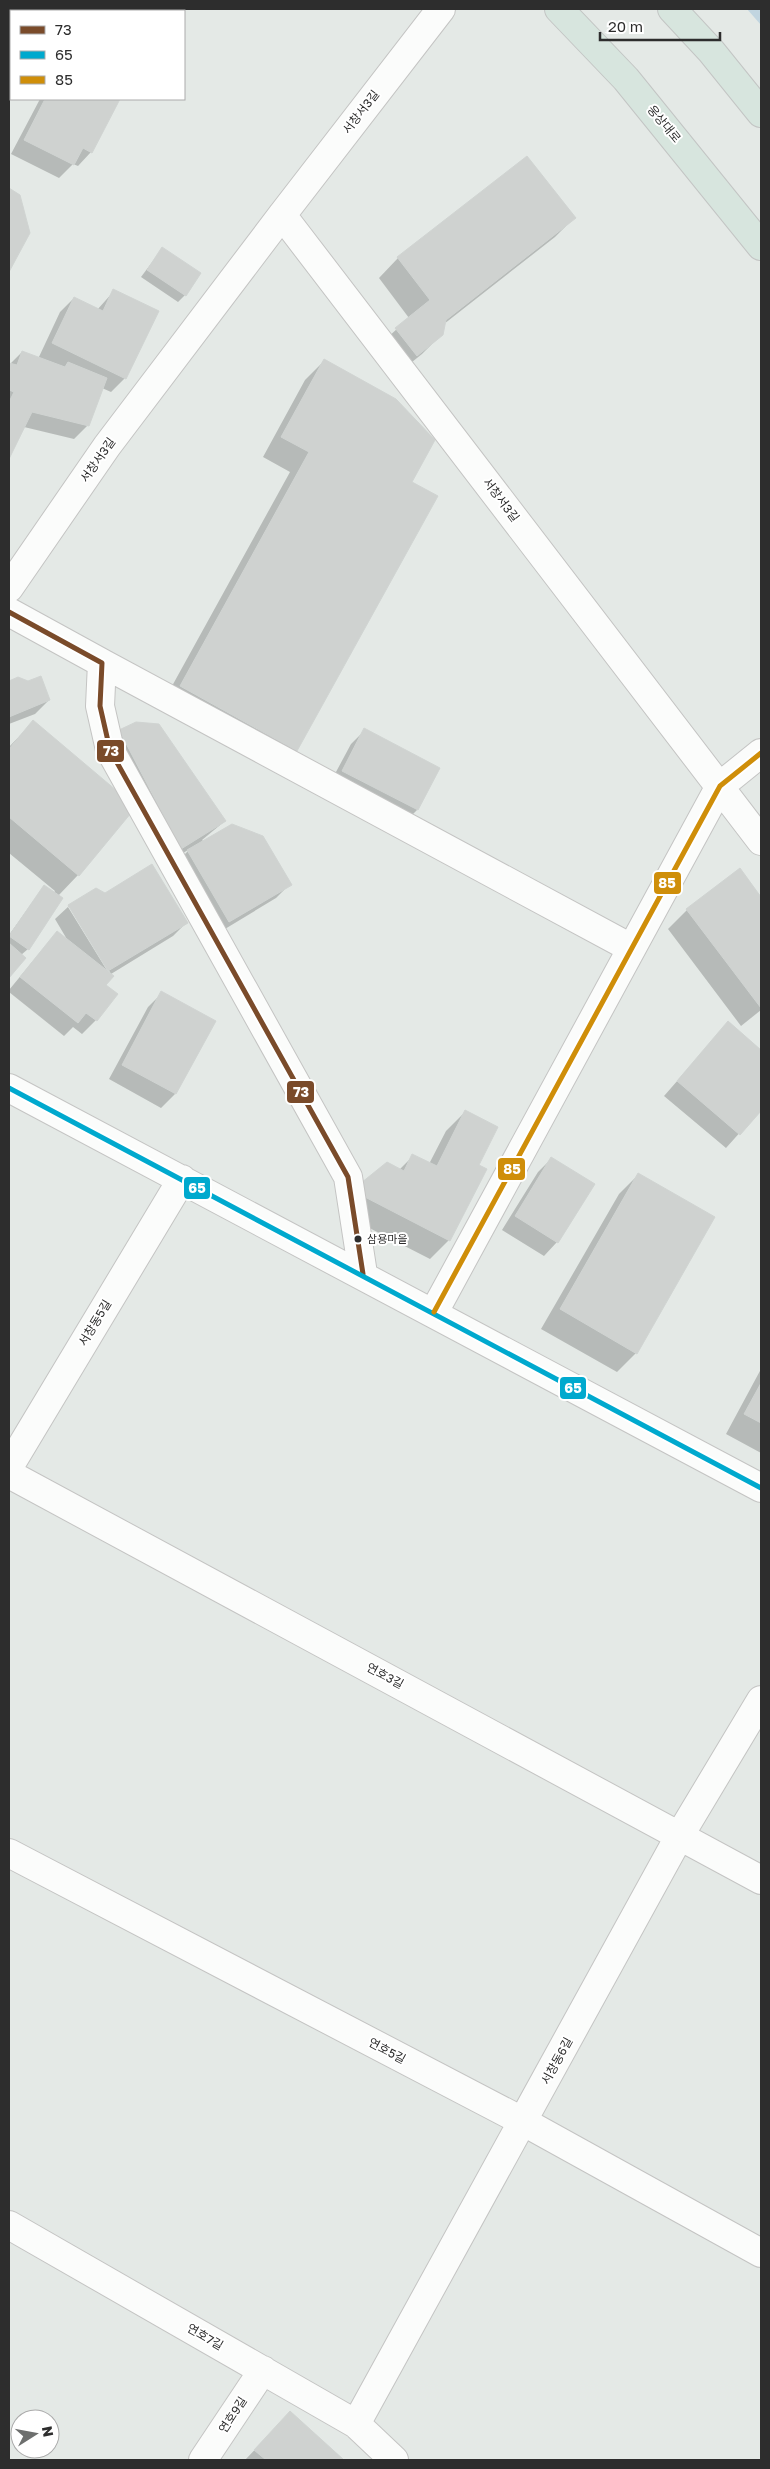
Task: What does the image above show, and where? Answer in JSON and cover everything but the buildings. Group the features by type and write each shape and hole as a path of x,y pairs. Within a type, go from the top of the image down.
{"main road":[{"name":"웅상대로","path":"559,9 626,78 761,246"},
{"path":"672,9 711,51 761,113"}],"street":[{"name":"서창서3길","path":"9,588 107,446 441,9"},
{"name":"서창서3길","path":"282,215 761,841"},
{"path":"9,612 631,948"},
{"path":"102,663 100,706 110,750 348,1177 363,1274"},
{"path":"434,1312 720,786 761,753"},
{"path":"9,1088 363,1274 761,1488"},
{"name":"서창동5길","path":"9,1467 182,1179"},
{"name":"연호3길","path":"9,1474 761,1880"},
{"name":"서창동6길","path":"356,2424 524,2122 680,1835 761,1700"},
{"name":"연호5길","path":"9,1853 524,2122 761,2254"},
{"name":"연호7길","path":"9,2225 356,2424 394,2460"},
{"name":"연호9길","path":"203,2460 262,2370"}],"shaded area":[{"path":"747,9 761,9 761,25"}],"transit line":[{"name":"73","path":"9,612 102,663 100,706 110,750 348,1177 363,1274"},
{"name":"85","path":"434,1312 720,786 761,753"},
{"name":"65","path":"9,1088 761,1488"}],"place":[{"name":"삼용마을","path":"358,1239"}]}
